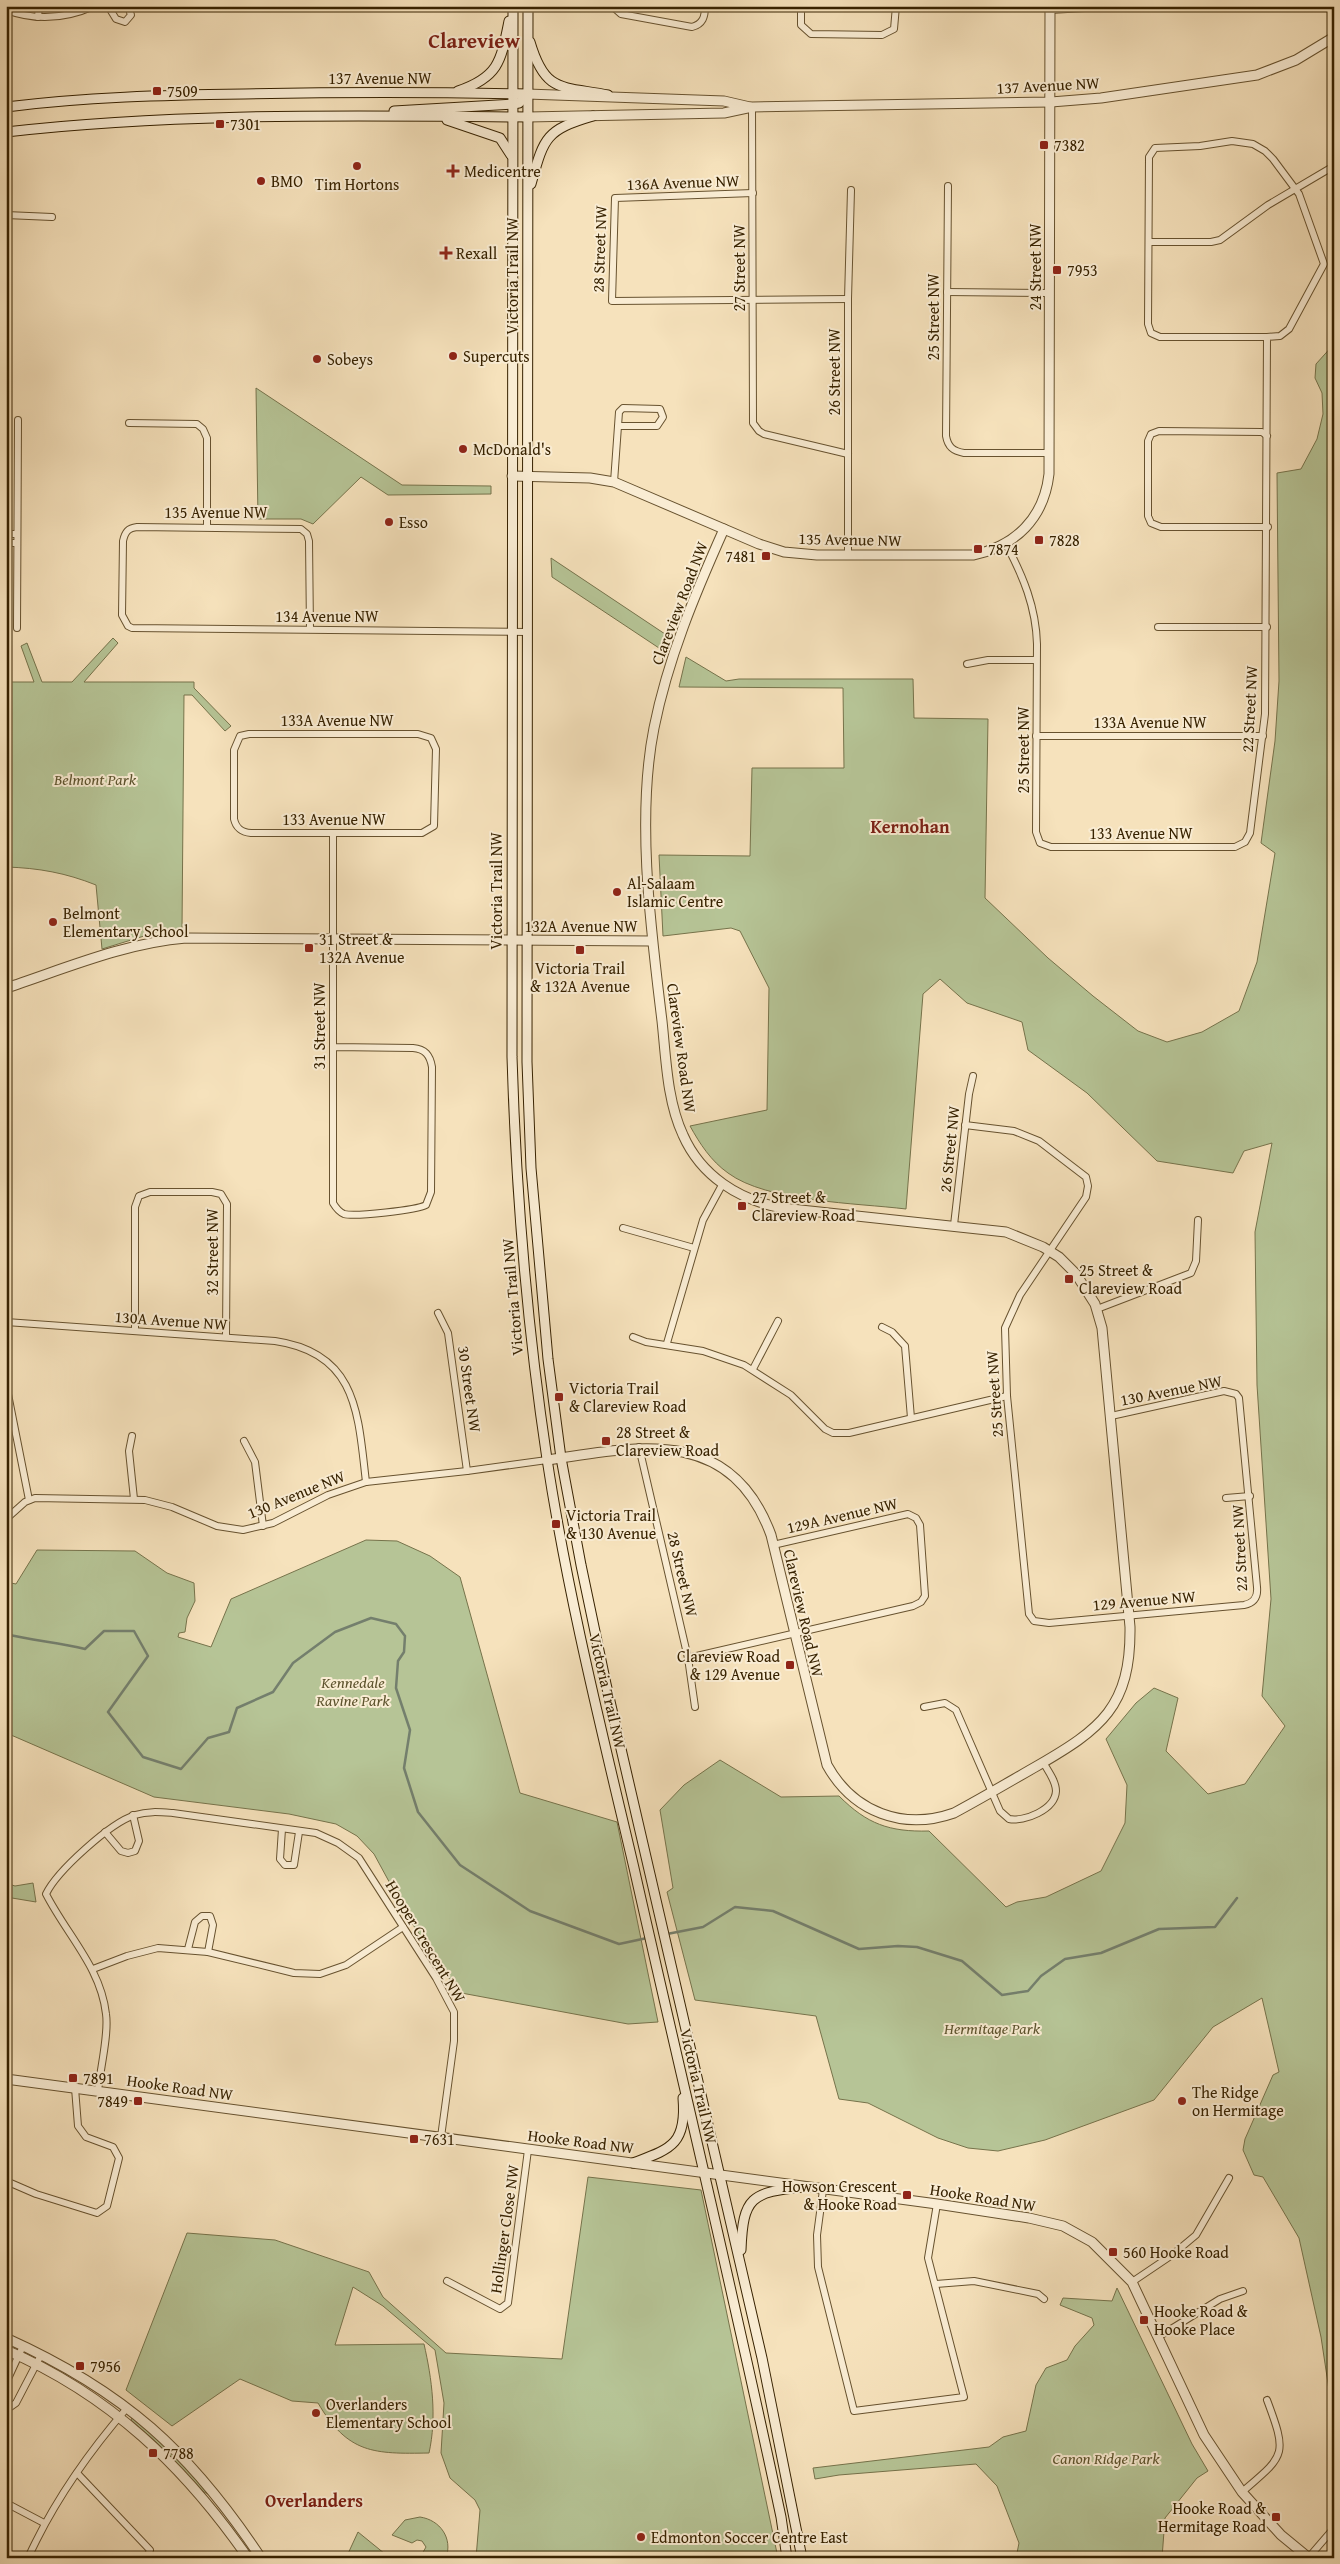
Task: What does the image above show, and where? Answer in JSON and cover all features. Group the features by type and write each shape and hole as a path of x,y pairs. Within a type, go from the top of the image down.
{"street":[{"path":"38,6 38,17"},
{"path":"6,10 38,17 68,15 94,6"},
{"path":"108,6 116,19 125,22 131,15 128,6"},
{"path":"452,94 476,85 496,69 502,54 513,6"},
{"name":"Victoria Trail NW","path":"513,6 512,1057 516,1168 533,1360 547,1460 576,1620 705,2172 781,2517 788,2558"},
{"name":"Victoria Trail NW","path":"528,6 527,1062 531,1168 548,1358 561,1458 591,1615 740,2263 795,2515 802,2558"},
{"path":"612,6 617,13 686,26 700,24 704,17 705,6"},
{"path":"801,6 801,25 804,30 815,35 882,35 891,32 895,25 896,6"},
{"path":"1050,8 1119,6"},
{"name":"24 Street NW","path":"1030,524 1041,506 1045,494 1050,453 1050,8"},
{"path":"528,32 537,66 550,81 560,86 608,95"},
{"name":"137 Avenue NW","path":"6,132 68,124 187,117 437,116 528,118 724,113 752,107 1051,102 1101,98 1257,75 1296,60 1334,36"},
{"name":"137 Avenue NW","path":"6,107 61,101 186,95 452,94 608,95 724,100 752,107"},
{"path":"344,116 513,104 519,103 528,94"},
{"name":"27 Street NW","path":"752,107 752,419 755,427 764,434 848,454"},
{"path":"437,116 500,138 513,158"},
{"path":"528,194 546,139 566,125 593,116"},
{"path":"1232,141 1253,144 1269,155 1295,189 1324,264 1287,332 1280,336 1267,337 1160,337 1151,333 1148,324 1149,157 1155,148 1200,146 1232,141"},
{"path":"1148,242 1211,242 1220,240 1268,205 1334,166"},
{"name":"25 Street NW","path":"948,186 946,436 951,448 964,453 1050,453"},
{"name":"26 Street NW","path":"848,555 848,299 851,190"},
{"name":"136A Avenue NW","path":"615,198 753,193"},
{"name":"28 Street NW","path":"615,198 612,301 753,298"},
{"path":"6,216 52,217"},
{"path":"947,292 1050,293"},
{"path":"753,298 848,299"},
{"name":"22 Street NW","path":"1245,842 1250,833 1263,736 1267,627 1267,337"},
{"path":"614,482 618,426 619,412 623,408 660,409 664,417 658,426 618,426"},
{"path":"17,628 18,420"},
{"path":"129,423 189,423 200,426 207,438 207,527"},
{"path":"1267,436 1262,432 1159,431 1151,434 1148,441 1148,516 1152,523 1161,527 1268,527"},
{"name":"135 Avenue NW","path":"512,476 590,478 614,482 724,529 784,552 817,556 973,555 1006,544 1030,524"},
{"name":"135 Avenue NW","path":"128,626 122,616 122,541 127,530 137,527 297,527 305,531 309,541 310,630"},
{"name":"Clareview Road NW","path":"547,1460 640,1447 662,1448 685,1452 707,1460 726,1472 743,1487 757,1505 767,1525 773,1545 822,1755 832,1774 853,1799 886,1816 902,1820 923,1820 954,1813 1085,1737 1101,1721 1114,1702 1127,1671 1130,1643 1129,1616 1107,1360 1097,1309 1090,1293 1076,1274 1050,1251 1027,1239 1006,1232 777,1207 746,1198 722,1185 691,1149 678,1121 671,1090 652,941 646,815 654,729 675,647 724,529"},
{"path":"6,534 17,534"},
{"path":"6,543 17,543"},
{"name":"25 Street NW","path":"1006,544 1030,596 1036,626 1036,832 1038,840"},
{"name":"134 Avenue NW","path":"128,626 140,629 526,632"},
{"path":"1158,627 1267,627"},
{"path":"967,664 988,660 1036,660"},
{"name":"133A Avenue NW","path":"237,828 234,814 234,750 240,736 249,734 418,734 433,740 436,749 436,818 431,830"},
{"name":"133A Avenue NW","path":"1036,736 1263,736"},
{"name":"133 Avenue NW","path":"237,828 251,833 422,833 431,830"},
{"name":"31 Street NW","path":"333,833 334,939 333,1047 333,1199 336,1208 344,1214 411,1210 426,1205 431,1192 432,1076 431,1061 427,1053 413,1048 333,1047"},
{"name":"133 Avenue NW","path":"1038,840 1043,845 1061,847 1235,847 1245,842"},
{"name":"132A Avenue NW","path":"6,988 161,940 196,937 652,941"},
{"name":"26 Street NW","path":"954,1226 965,1125 973,1076"},
{"name":"25 Street NW","path":"965,1125 1014,1131 1032,1137 1083,1174 1088,1186 1086,1197 1020,1295 1005,1328 1007,1396 1027,1608 1034,1621"},
{"path":"667,1344 694,1248 708,1209 722,1185"},
{"name":"32 Street NW","path":"135,1331 135,1207 139,1196 150,1192 212,1192 224,1197 228,1210 226,1337"},
{"path":"1097,1309 1191,1273 1196,1261 1198,1220"},
{"path":"623,1228 694,1248"},
{"name":"30 Street NW","path":"438,1313 448,1333 467,1471"},
{"path":"753,1370 778,1321"},
{"name":"130A Avenue NW","path":"6,1322 226,1337 287,1343 307,1349 329,1364 344,1381 353,1399 366,1482"},
{"path":"882,1328 892,1332 905,1346 910,1418"},
{"path":"633,1337 646,1342 667,1344 717,1355 753,1370 791,1395 825,1429 833,1433 849,1433 1007,1396"},
{"path":"6,1384 29,1500 6,1519"},
{"name":"130 Avenue NW","path":"1111,1416 1217,1392 1236,1394"},
{"name":"22 Street NW","path":"1236,1394 1242,1407 1258,1591 1255,1599"},
{"path":"132,1436 129,1451 134,1499"},
{"path":"244,1441 254,1462 263,1526"},
{"name":"28 Street NW","path":"640,1447 688,1658 695,1707"},
{"name":"130 Avenue NW","path":"29,1500 41,1497 134,1499 172,1507 226,1528 243,1530 263,1526 328,1496 366,1482 547,1460"},
{"name":"22 Street NW","path":"1226,1498 1250,1496"},
{"name":"129A Avenue NW","path":"773,1545 904,1514 916,1518 921,1529 926,1588 924,1600 913,1606 793,1634"},
{"name":"129 Avenue NW","path":"1034,1621 1050,1623 1244,1605 1255,1599"},
{"path":"688,1658 793,1634"},
{"path":"924,1707 945,1703 956,1710 1000,1811 1009,1819 1025,1819 1052,1802 1056,1790 1043,1762"},
{"name":"Hooper Crescent NW","path":"98,2091 106,2015 93,1969 46,1894 52,1882 113,1825 133,1815 156,1812 316,1833 338,1843 359,1858 445,1993 454,2012 454,2041 442,2138"},
{"path":"105,1832 121,1851 128,1854 135,1851 139,1841 133,1815"},
{"path":"282,1829 280,1859 286,1865 294,1865 300,1832"},
{"path":"188,1949 195,1922 202,1916 210,1916 213,1925 208,1952"},
{"path":"93,1969 127,1956 158,1948 208,1952 294,1972 320,1974 346,1964 403,1927"},
{"path":"633,2163 665,2152 674,2143 682,2124 684,2107 680,2071"},
{"name":"Hooke Road NW","path":"6,2080 937,2204 1030,2218 1063,2226 1092,2242 1132,2282 1204,2435 1242,2492 1281,2534 1309,2557"},
{"path":"6,2181 36,2194 97,2213 107,2206 119,2158 114,2147 86,2137 78,2126 75,2088"},
{"name":"Hollinger Close NW","path":"447,2282 500,2309 508,2303 528,2150"},
{"path":"1132,2282 1172,2255 1196,2235 1229,2178"},
{"path":"740,2263 742,2220 751,2202 772,2190 804,2187"},
{"path":"823,2190 817,2235 818,2266 854,2411 964,2397 928,2258 937,2204"},
{"path":"936,2284 974,2282 1038,2294 1044,2299"},
{"path":"1158,2337 1220,2298 1243,2292"},
{"path":"6,2338 73,2371 127,2408 166,2440 203,2478 261,2558"},
{"path":"6,2383 24,2346"},
{"path":"6,2350 36,2364 80,2389 120,2416 179,2470 209,2505 248,2558"},
{"path":"6,2410 16,2403 41,2355"},
{"path":"1242,2492 1274,2464 1279,2456 1276,2424 1267,2400"},
{"path":"28,2558 44,2523 77,2473 127,2408"},
{"path":"77,2473 150,2550 147,2558"},
{"path":"8,2504 44,2523"},
{"path":"781,2517 795,2515"},
{"path":"1309,2557 1334,2528"}],"green space":[{"name":"Hermitage Park","path":"1334,344 1334,2423 1321,2337 1299,2238 1263,2177 1254,2175 1243,2150 1245,2139 1273,2075 1279,2072 1262,1998 1213,2027 1154,2100 1045,2140 998,2151 968,2148 938,2138 868,2103 839,2099 816,2016 695,2000 667,1892 673,1888 660,1810 684,1785 720,1760 781,1797 839,1796 849,1806 869,1820 890,1828 929,1831 1006,1907 1017,1902 1046,1897 1101,1871 1125,1823 1127,1785 1106,1739 1136,1703 1154,1688 1178,1698 1166,1751 1208,1794 1245,1784 1285,1726 1262,1696 1271,1599 1257,1385 1255,1232 1272,1143 1244,1151 1233,1173 1157,1161 1087,1093 1028,1050 1022,1022 967,1003 940,979 923,994 906,1209 813,1200 765,1190 745,1183 728,1173 711,1158 690,1126 767,1110 769,988 740,931 731,928 663,936 659,855 750,856 752,768 844,768 843,688 679,687 686,657 726,681 739,679 913,679 914,718 988,719 985,898 1048,958 1138,1031 1167,1042 1202,1032 1239,1011 1257,962 1275,853 1261,843 1275,741 1279,681 1277,473 1301,469 1317,439 1323,414 1322,393 1315,378 1316,364"},
{"path":"256,388 402,485 491,486 491,494 388,495 361,477 313,524 301,519 258,519"},
{"path":"551,558 668,636 665,652 552,577"},
{"name":"Belmont Park","path":"113,638 118,643 84,682 194,682 194,688 231,726 225,731 192,695 184,695 182,929 157,932 102,949 96,885 52,872 6,867 6,682 34,682 21,646 27,643 42,682 72,682"},
{"name":"Kennedale Ravine Park","path":"366,1540 397,1541 430,1556 460,1577 520,1793 617,1822 658,2022 628,2024 456,1992 446,1972 411,1922 374,1854 357,1836 336,1824 289,1814 154,1797 11,1735 6,1738 6,1582 16,1584 37,1550 135,1551 167,1573 194,1583 195,1601 187,1618 185,1632 179,1633 178,1637 211,1647 231,1599"},
{"path":"6,1883 15,1886 33,1883 36,1902 6,1897"},
{"path":"588,2177 701,2190 778,2558 476,2558 480,2510 475,2500 450,2478 441,2453 444,2403 435,2350 383,2306 353,2287 335,2345 424,2344 433,2412 429,2453 393,2453 364,2448 340,2432 329,2420 318,2403 292,2401 240,2379 172,2426 126,2390 187,2233 275,2240 369,2272 383,2297 446,2353 562,2359"},
{"name":"Canon Ridge Park","path":"1117,2288 1192,2444 1208,2471 1197,2478 1165,2518 1162,2558 1016,2558 1019,2543 997,2486 976,2464 839,2475 815,2479 813,2468 989,2447 1003,2437 1026,2431 1036,2385 1046,2368 1067,2360 1075,2346 1094,2325 1092,2318 1060,2305 1063,2298 1112,2301"},
{"path":"132,2418 138,2421 190,2469 210,2495 204,2492 156,2442 131,2420"},
{"path":"420,2517 433,2522 443,2531 448,2544 446,2558 424,2558 422,2554 426,2547 422,2541 417,2540 412,2543 392,2535 405,2520"},
{"path":"358,2532 390,2558 346,2558"}],"waterway":[{"path":"6,1634 85,1649 104,1631 134,1631 148,1656 108,1712 143,1757 181,1769 208,1738 229,1732 237,1708 273,1692 293,1663 335,1632 371,1618 396,1624 405,1636 404,1652 398,1661 396,1688 410,1730 404,1768 418,1812 460,1865 530,1911 619,1944 647,1938"},
{"path":"667,1934 703,1927 735,1907 773,1911 859,1949 898,1946 917,1947 962,1961 1002,1995 1028,1991 1041,1976 1065,1959 1101,1953 1159,1929 1215,1927 1237,1898"}],"place":[{"name":"7509","path":"157,91"},
{"name":"7301","path":"220,124"},
{"name":"7382","path":"1044,145"},
{"name":"Tim Hortons","path":"357,166"},
{"name":"Medicentre","path":"453,171"},
{"name":"BMO","path":"261,181"},
{"name":"Rexall","path":"446,253"},
{"name":"7953","path":"1057,270"},
{"name":"Supercuts","path":"453,356"},
{"name":"Sobeys","path":"317,359"},
{"name":"McDonald's","path":"463,449"},
{"name":"Esso","path":"389,522"},
{"name":"7828","path":"1039,540"},
{"name":"7874","path":"978,549"},
{"name":"7481","path":"766,556"},
{"name":"Al-Salaam Islamic Centre","path":"617,892"},
{"name":"Belmont Elementary School","path":"53,922"},
{"name":"31 Street & 132A Avenue","path":"309,948"},
{"name":"Victoria Trail & 132A Avenue","path":"580,950"},
{"name":"27 Street & Clareview Road","path":"742,1206"},
{"name":"25 Street & Clareview Road","path":"1069,1279"},
{"name":"Victoria Trail & Clareview Road","path":"559,1397"},
{"name":"28 Street & Clareview Road","path":"606,1441"},
{"name":"Victoria Trail & 130 Avenue","path":"556,1524"},
{"name":"Clareview Road & 129 Avenue","path":"790,1665"},
{"name":"7891","path":"73,2078"},
{"name":"7849","path":"138,2101"},
{"name":"The Ridge on Hermitage","path":"1182,2101"},
{"name":"7631","path":"414,2139"},
{"name":"Howson Crescent & Hooke Road","path":"907,2195"},
{"name":"560 Hooke Road","path":"1113,2252"},
{"name":"Hooke Road & Hooke Place","path":"1144,2320"},
{"name":"7956","path":"80,2366"},
{"name":"Overlanders Elementary School","path":"316,2413"},
{"name":"7788","path":"153,2453"},
{"name":"Hooke Road & Hermitage Road","path":"1276,2517"},
{"name":"Edmonton Soccer Centre East","path":"641,2537"}],"district":[{"name":"Clareview","path":"474,41"},
{"name":"Kernohan","path":"910,827"},
{"name":"Overlanders","path":"314,2501"}]}
